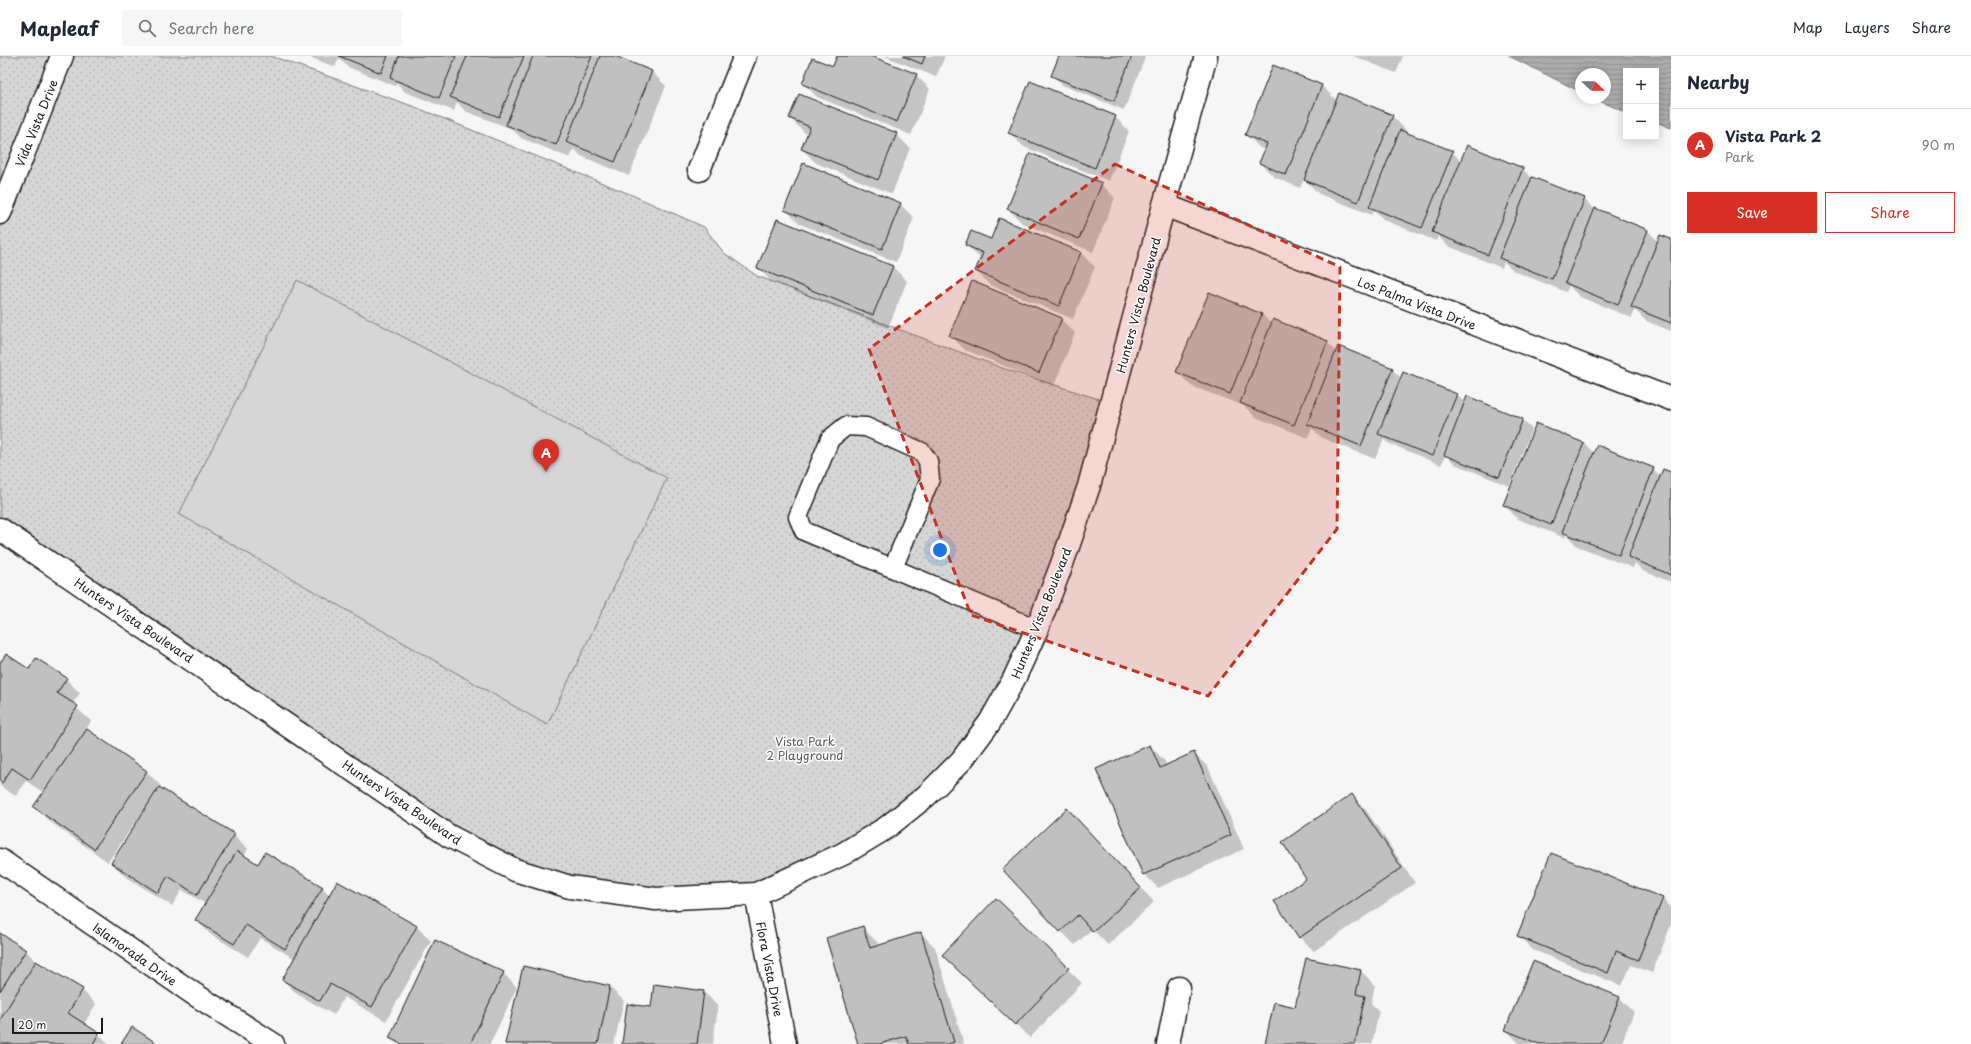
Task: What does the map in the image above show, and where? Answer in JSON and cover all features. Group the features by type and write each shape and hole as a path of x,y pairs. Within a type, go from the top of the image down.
{"street":[{"name":"Vida Vista Drive","path":"0,213 62,56"},
{"path":"700,170 745,56"},
{"name":"Hunters Vista Boulevard","path":"0,529 449,836 515,870 570,887 656,899 756,894 843,854 886,828 931,792 961,761 990,722 1014,679 1037,629 1086,493 1206,56"},
{"name":"Los Palma Vista Drive","path":"1164,205 1671,399"},
{"name":"Islamorada Drive","path":"0,860 194,994 273,1044"},
{"name":"Flora Vista Drive","path":"756,894 785,1044"},
{"path":"1168,1044 1179,988"}],"lane":[{"path":"893,568 930,479 928,461 922,452 866,427 846,426 830,439 798,517 804,530 893,568 1037,629"}],"highlighted area":[{"path":"1115,164 1340,267 1337,529 1208,696 971,615 869,349"}],"green space":[{"name":"Vista Park 2 Playground","path":"0,56 271,56 415,107 632,195 704,227 724,253 757,276 1005,369 1111,403 1024,659 926,796 756,894 656,899 515,870 0,529"},
{"path":"297,280 667,478 547,725 179,514"}],"shaded area":[{"path":"1509,56 1671,56 1671,128 1659,123 1659,68 1623,68 1623,111 1607,104 1611,104 1611,68 1575,68 1575,89"}],"building":[{"path":"339,56 388,56 381,73"},
{"path":"399,56 456,56 439,98 390,78"},
{"path":"467,56 524,56 499,117 450,97"},
{"path":"533,56 592,56 556,145 506,125"},
{"path":"600,56 615,56 652,71 615,162 566,142"},
{"path":"837,56 871,56 917,74 897,122 802,84 812,58 833,66"},
{"path":"903,56 925,56 922,64"},
{"path":"1059,56 1132,56 1114,101 1051,76"},
{"path":"1273,65 1322,85 1286,175 1259,163 1267,144 1245,135"},
{"path":"1030,81 1116,116 1095,168 1008,133"},
{"path":"1339,93 1393,115 1358,202 1304,180"},
{"path":"799,94 897,133 878,180 801,149 810,127 789,118"},
{"path":"1400,130 1453,151 1422,228 1369,207"},
{"path":"1467,145 1523,168 1488,255 1432,232"},
{"path":"1030,153 1102,183 1079,239 1007,209"},
{"path":"803,163 901,203 882,249 784,210"},
{"path":"1532,177 1585,198 1552,279 1499,258"},
{"path":"1595,208 1648,230 1618,305 1565,283"},
{"path":"999,218 1081,252 1059,306 975,271 983,253 965,245 971,231 991,239"},
{"path":"777,219 893,266 873,315 757,268"},
{"path":"1660,235 1671,239 1671,323 1631,307"},
{"path":"972,281 1062,318 1039,373 949,336"},
{"path":"1209,292 1262,314 1230,394 1176,372"},
{"path":"1273,319 1328,341 1294,425 1240,403"},
{"path":"1338,346 1393,368 1361,446 1307,424"},
{"path":"1403,372 1457,394 1432,456 1378,434"},
{"path":"1467,396 1523,419 1499,477 1444,455"},
{"path":"1536,423 1584,443 1551,525 1503,505"},
{"path":"1597,445 1654,468 1619,555 1562,532"},
{"path":"1663,469 1671,472 1671,575 1628,557"},
{"path":"6,654 29,669 36,658 67,678 57,693 78,706 30,780 12,768 2,783 0,782 0,663"},
{"path":"87,729 147,771 94,849 33,807"},
{"path":"1150,745 1160,768 1194,752 1231,835 1143,875 1096,769"},
{"path":"159,787 235,834 197,895 168,876 158,893 111,863"},
{"path":"1352,794 1402,868 1299,938 1274,901 1306,879 1282,842"},
{"path":"1067,808 1141,888 1093,932 1078,915 1060,932 1002,869"},
{"path":"237,851 258,864 265,852 323,887 285,949 246,925 234,944 195,920"},
{"path":"1551,853 1663,898 1638,960 1616,951 1608,973 1517,936"},
{"path":"337,881 417,926 372,1007 330,984 320,1001 282,980"},
{"path":"996,898 1069,968 1015,1025 942,955"},
{"path":"863,926 870,948 921,932 954,1042 948,1044 909,1044 906,1036 880,1044 858,1044 826,938"},
{"path":"0,933 26,950 0,991"},
{"path":"435,940 504,972 470,1044 402,1044 389,1038"},
{"path":"1306,958 1361,970 1356,994 1365,996 1355,1044 1265,1044 1274,1002 1295,1007"},
{"path":"36,961 83,989 68,1013 99,1033 93,1044 0,1044 0,1020"},
{"path":"1533,961 1620,997 1601,1044 1539,1044 1505,1030"},
{"path":"523,966 610,986 598,1044 505,1044"},
{"path":"654,984 704,991 697,1044 622,1044 627,1004 651,1007"},
{"path":"132,1027 158,1044 121,1044"}],"place":[{"name":"Vista Park 2","path":"546,472"}]}
